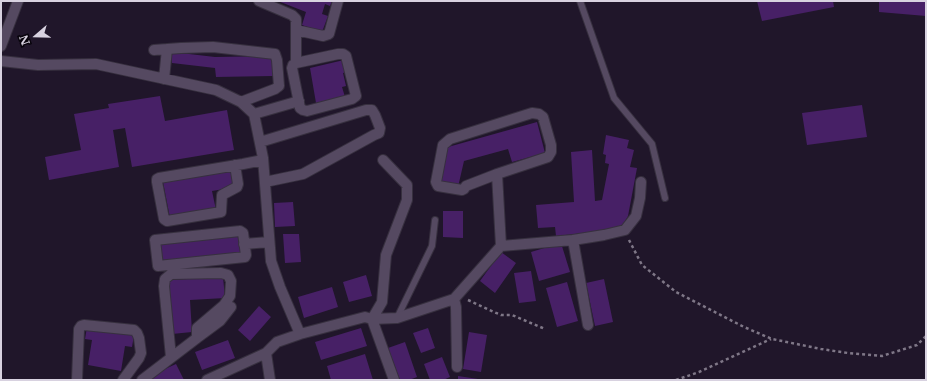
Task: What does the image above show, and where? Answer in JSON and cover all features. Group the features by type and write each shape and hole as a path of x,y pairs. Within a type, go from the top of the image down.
{"street":[{"path":"1,46 18,1"},
{"path":"259,1 292,15 296,19 296,63"},
{"path":"296,30 318,36 329,34 338,1"},
{"path":"154,50 213,47 275,54 277,60 279,86 275,89 241,102"},
{"path":"164,79 167,49"},
{"path":"343,54 346,56 356,96 352,99 307,111 303,110 300,108 292,68 296,63 343,54"},
{"path":"1,61 38,64 96,64 216,90 241,102 254,114 260,142 263,160 271,261 280,287 300,334"},
{"path":"254,114 299,101"},
{"path":"260,142 366,110 372,110 380,128 379,132 374,135 303,174 265,182"},
{"path":"532,113 539,114 543,117 551,145 551,152 548,157 497,174 466,186 462,190 438,186 436,182 443,145 450,139 532,113"},
{"path":"235,165 238,184 237,188 222,195 220,212 167,221 164,220 157,179 235,165 263,160"},
{"path":"372,319 382,302 386,255 407,200 407,185 383,160"},
{"path":"497,174 501,246"},
{"path":"207,380 266,353 278,342 300,334 365,317 372,319 397,318 456,297 501,246 573,240 625,230 636,216 640,198 641,182"},
{"path":"240,231 243,233 244,244 246,256 244,258 160,267 158,265 155,240 240,231"},
{"path":"573,240 588,325"},
{"path":"244,244 269,242"},
{"path":"171,357 164,286 165,279 171,274 221,273 228,275 231,281 230,296 224,305 198,328 197,338"},
{"path":"456,297 457,367"},
{"path":"142,380 220,321 232,307"},
{"path":"372,319 394,380"},
{"path":"77,380 79,329 84,325 134,330 137,333 141,353 140,358 123,380"},
{"path":"266,353 270,380"}],"lane":[{"path":"580,1 614,98 652,144 665,198"},
{"path":"397,318 432,246 435,220"}],"path":[{"path":"625,230 642,265 676,292 744,327 772,339 821,349 882,356 917,345 926,336"},
{"path":"456,297 501,315 512,315 545,329"},
{"path":"676,380 699,372 772,339"}],"building":[{"path":"278,1 332,1 330,6 325,4 322,14 328,16 322,32 302,25 306,12"},
{"path":"757,1 833,1 834,7 762,21"},
{"path":"879,1 926,1 926,16 879,12"},
{"path":"172,52 215,57 272,56 273,76 216,77 215,68 172,63"},
{"path":"344,60 347,72 343,73 346,86 342,87 345,97 316,103 310,68"},
{"path":"160,96 165,121 227,110 234,150 132,167 125,128 113,130 119,167 49,180 45,157 81,150 74,114 109,108 108,104"},
{"path":"862,105 867,137 807,145 802,113"},
{"path":"537,122 545,153 512,162 508,149 464,161 458,187 441,183 448,147"},
{"path":"606,135 629,140 627,148 634,150 630,167 637,168 628,216 623,225 614,230 556,236 555,227 538,228 536,205 574,202 571,152 592,150 595,201 602,200 609,164 605,163 606,155 603,154"},
{"path":"233,170 236,187 212,191 216,210 170,218 163,182"},
{"path":"293,202 295,226 275,227 274,203"},
{"path":"443,211 463,211 463,238 443,237"},
{"path":"240,232 243,256 160,265 157,242"},
{"path":"283,234 299,234 301,262 285,263"},
{"path":"561,243 570,272 539,281 531,252"},
{"path":"501,252 516,263 495,293 480,281"},
{"path":"531,271 536,301 519,303 514,273"},
{"path":"366,275 372,296 349,302 343,282"},
{"path":"223,277 225,298 190,300 192,332 172,334 169,280"},
{"path":"604,279 613,322 595,326 586,283"},
{"path":"567,282 578,321 557,327 546,288"},
{"path":"332,287 338,307 304,318 298,297"},
{"path":"259,306 271,317 250,341 238,330"},
{"path":"87,327 134,335 132,347 125,346 121,371 88,365 92,340 85,339"},
{"path":"361,328 367,346 321,360 315,342"},
{"path":"428,328 435,348 421,353 413,333"},
{"path":"469,332 487,335 481,372 463,369"},
{"path":"228,340 235,358 202,370 195,352"},
{"path":"405,342 417,377 409,380 400,380 388,348"},
{"path":"365,354 373,380 331,380 327,366"},
{"path":"442,357 450,377 443,380 430,380 424,364"},
{"path":"176,364 184,380 149,380 147,377"},
{"path":"458,376 478,379 478,380 458,380"}]}
